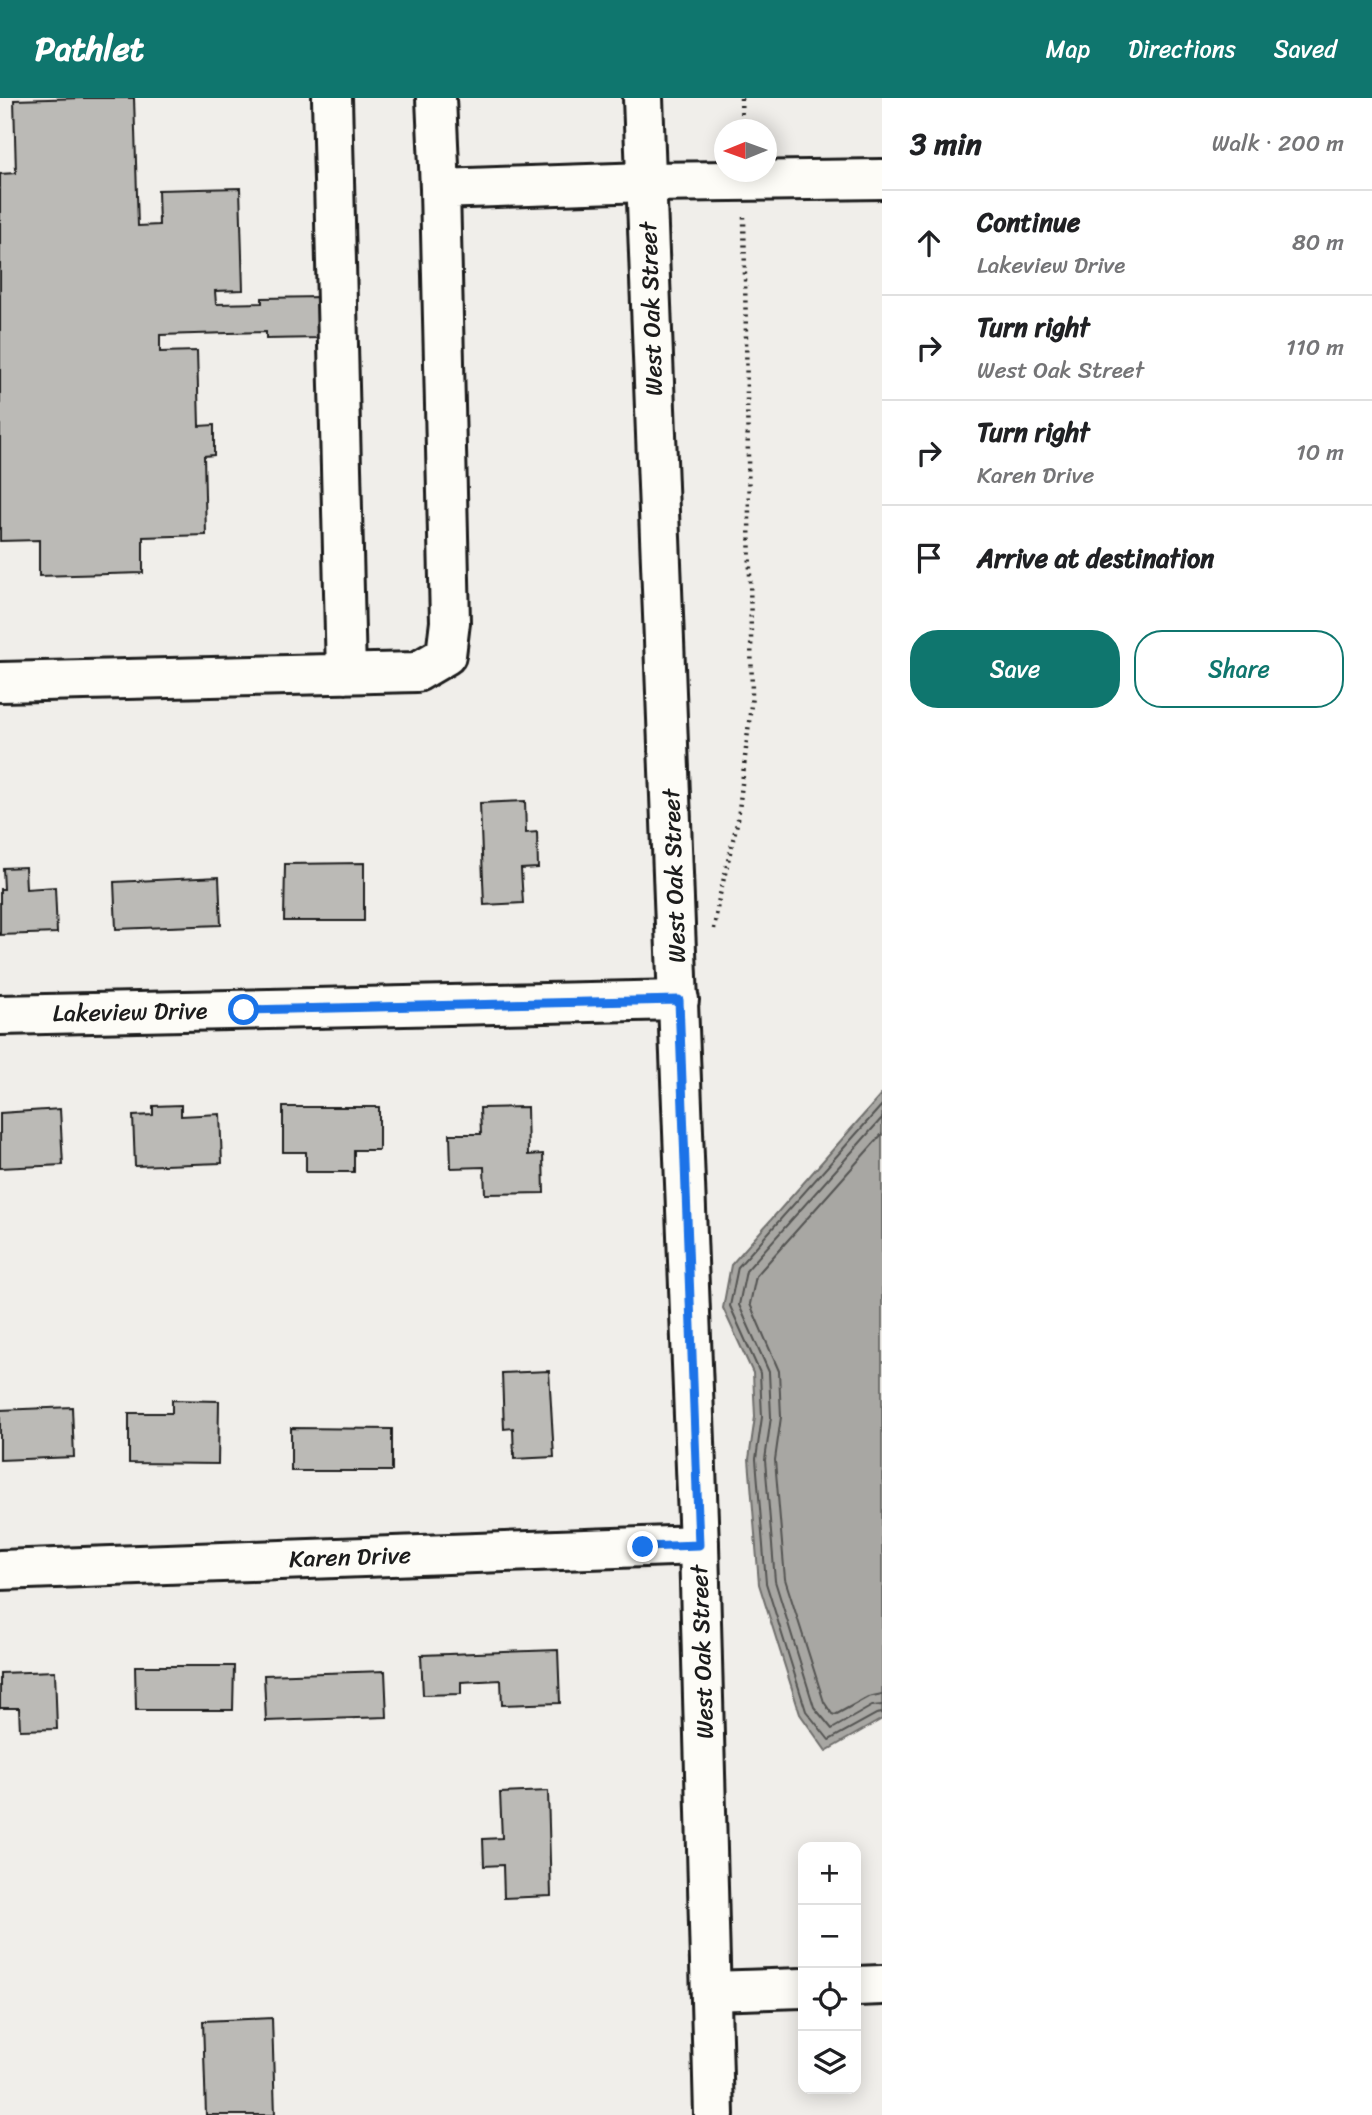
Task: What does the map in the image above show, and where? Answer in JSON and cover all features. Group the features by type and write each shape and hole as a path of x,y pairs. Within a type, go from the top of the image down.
{"main road":[{"path":"332,98 346,674"},
{"path":"0,682 417,672 446,655 450,622 436,98"},
{"name":"West Oak Street","path":"643,98 699,1545 714,2115"},
{"path":"440,189 646,182 882,179"},
{"name":"Lakeview Drive","path":"0,1015 679,1000"},
{"name":"Karen Drive","path":"0,1570 699,1545"},
{"path":"861,1986 882,1985"},
{"path":"711,1991 798,1988"}],"path":[{"path":"741,98 742,119"},
{"path":"713,941 718,903 738,819 752,696 744,219"}],"water":[{"path":"882,1094 882,1719 826,1751 800,1714 759,1584 749,1459 755,1417 753,1373 723,1308 731,1265"}],"building":[{"path":"134,98 138,226 159,225 158,190 240,188 243,290 215,291 216,304 262,303 262,298 319,297 320,338 266,339 266,332 160,335 160,352 197,351 199,426 214,425 214,455 204,456 206,535 143,537 143,573 39,576 39,540 0,541 0,174 16,173 14,100"},
{"path":"525,801 526,833 537,832 538,868 521,869 523,903 484,905 480,803"},
{"path":"364,863 364,921 284,921 285,864"},
{"path":"25,867 26,889 55,887 57,933 0,935 3,868"},
{"path":"219,877 221,925 116,929 114,882"},
{"path":"181,1105 181,1116 220,1114 222,1163 135,1166 133,1116 153,1115 153,1106"},
{"path":"283,1107 379,1107 379,1150 354,1150 354,1172 306,1172 306,1152 283,1152"},
{"path":"527,1107 528,1155 543,1154 544,1193 485,1194 484,1167 451,1168 450,1134 481,1134 480,1108"},
{"path":"60,1109 63,1165 0,1168 0,1113"},
{"path":"549,1371 554,1457 514,1459 513,1428 504,1429 502,1373"},
{"path":"172,1400 219,1401 218,1464 129,1463 129,1413 172,1413"},
{"path":"72,1407 74,1457 0,1460 0,1410"},
{"path":"291,1428 392,1429 392,1471 291,1471"},
{"path":"558,1650 560,1703 502,1705 501,1680 461,1682 461,1694 423,1695 421,1655"},
{"path":"135,1666 234,1666 233,1710 136,1710"},
{"path":"55,1671 57,1729 20,1730 19,1708 0,1708 0,1673"},
{"path":"385,1671 387,1717 266,1721 264,1675"},
{"path":"548,1791 551,1896 504,1898 503,1865 484,1866 483,1839 502,1838 500,1793"},
{"path":"272,2018 275,2115 206,2115 203,2021"}],"route":[{"path":"244,1010 679,1000 699,1545 643,1547"}]}
